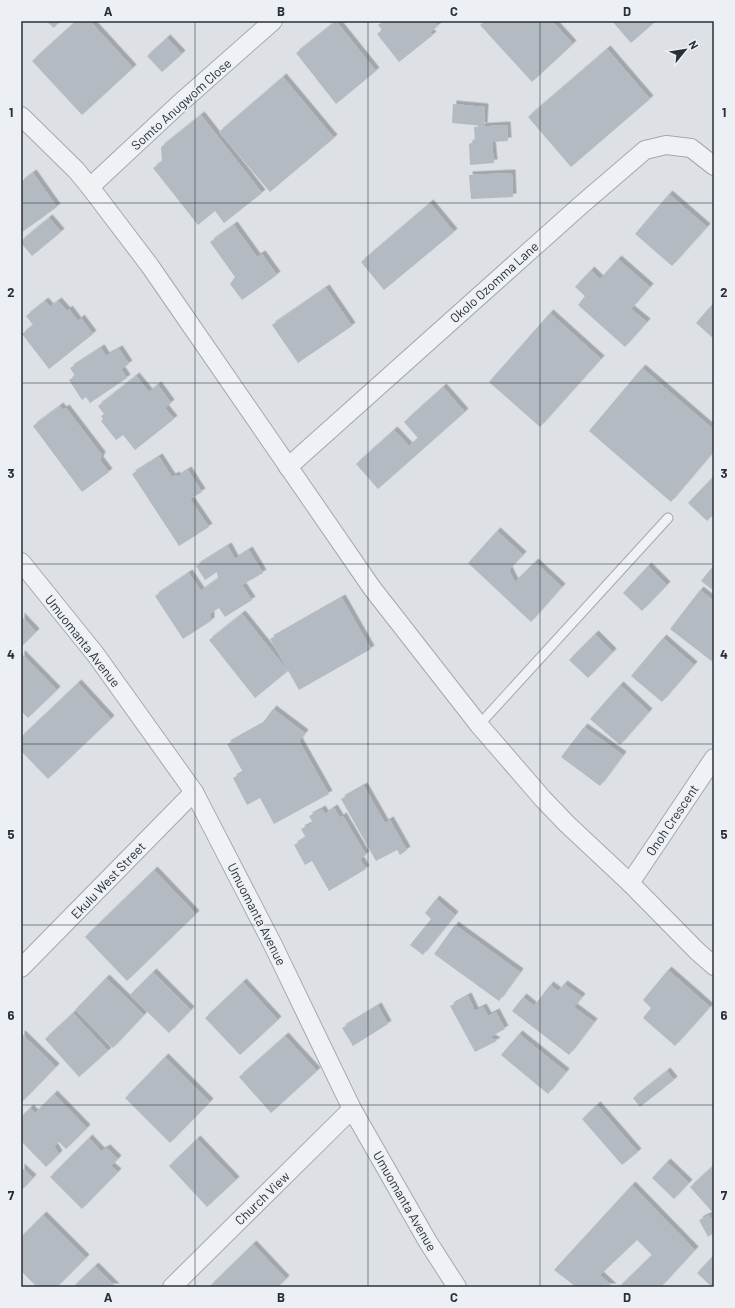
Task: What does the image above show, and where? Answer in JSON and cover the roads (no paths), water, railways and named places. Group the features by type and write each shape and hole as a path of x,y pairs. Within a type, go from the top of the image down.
{"street":[{"name":"Somto Anugwom Close","path":"90,186 179,104 273,21"},
{"path":"21,116 76,170 90,186 150,266 372,588 479,725 562,819 630,883 697,951 714,966"},
{"name":"Okolo Ozomma Lane","path":"288,467 581,205 645,150 666,145 691,148 714,166"},
{"name":"Umuomanta Avenue","path":"21,562 96,655 194,792 273,945 352,1109 428,1242 457,1287"},
{"name":"Onoh Crescent","path":"630,883 714,758"},
{"name":"Ekulu West Street","path":"21,968 194,792"},
{"name":"Church View","path":"172,1287 352,1109"}],"lane":[{"path":"479,725 668,518"}]}
